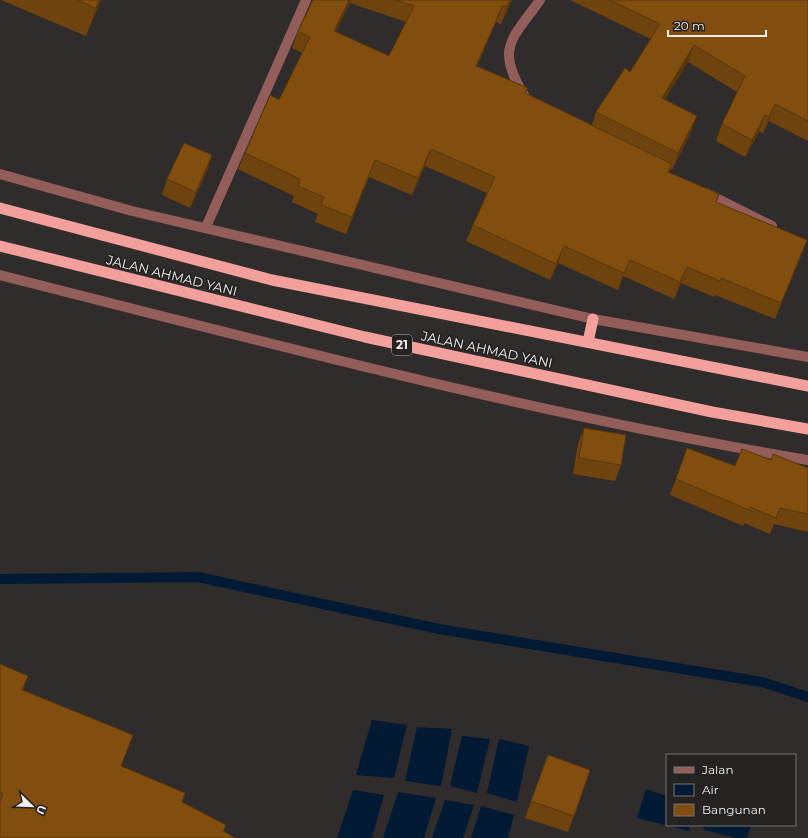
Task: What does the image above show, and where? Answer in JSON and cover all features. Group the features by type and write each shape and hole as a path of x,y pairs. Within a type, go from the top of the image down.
{"highway":[{"name":"JALAN AHMAD YANI","path":"0,208 272,280 808,386"},
{"name":"JALAN AHMAD YANI","path":"0,246 366,337 712,412 808,429"},
{"path":"588,342 593,318"}],"street":[{"path":"206,227 306,0"},
{"path":"532,103 526,97 512,72 508,60 508,47 540,0"},
{"path":"0,174 132,211 593,318 808,357"},
{"path":"694,187 779,230"},
{"path":"0,275 364,368 719,445 808,460"}],"water":[{"path":"372,720 407,725 394,778 356,775"},
{"path":"417,727 452,729 441,786 405,781"},
{"path":"462,736 490,739 477,793 450,786"},
{"path":"499,739 529,746 517,802 487,793"},
{"path":"646,789 666,796 666,825 637,818"},
{"path":"353,790 384,795 372,838 337,838"},
{"path":"398,792 436,798 424,838 383,838"},
{"path":"445,800 474,805 463,838 432,838"},
{"path":"481,806 514,815 508,838 471,838"},
{"path":"669,826 690,826 689,831"},
{"path":"703,826 751,826 747,838 736,838 705,830"}],"building":[{"path":"77,0 99,0 96,8"},
{"path":"313,0 349,0 334,31 389,56 414,6 395,0 510,0 507,7 503,5 476,66 528,88 525,93 672,164 668,172 719,194 716,202 807,240 781,303 721,278 720,281 687,267 680,282 630,260 624,273 564,246 556,264 473,225 495,177 431,149 418,178 375,160 352,217 321,205 324,197 298,186 300,179 245,153 270,95 279,100 310,37 298,31"},
{"path":"610,0 808,0 808,121 775,104 769,117 765,115 752,140 722,124 745,76 694,45 662,98 697,116 678,153 596,112 625,68 630,72 660,24"},
{"path":"184,143 212,155 196,192 167,179"},
{"path":"584,428 626,435 621,465 579,458"},
{"path":"687,448 735,466 742,449 771,460 773,454 808,468 808,514 780,508 776,518 750,507 749,510 676,479"},
{"path":"0,664 28,676 22,690 133,735 121,766 185,793 182,802 226,825 223,831 235,838 0,838 0,802 3,794 0,792"},
{"path":"548,755 590,770 574,816 531,801"}],"waterway":[{"path":"0,579 198,577 439,629 762,682 808,697"}]}
